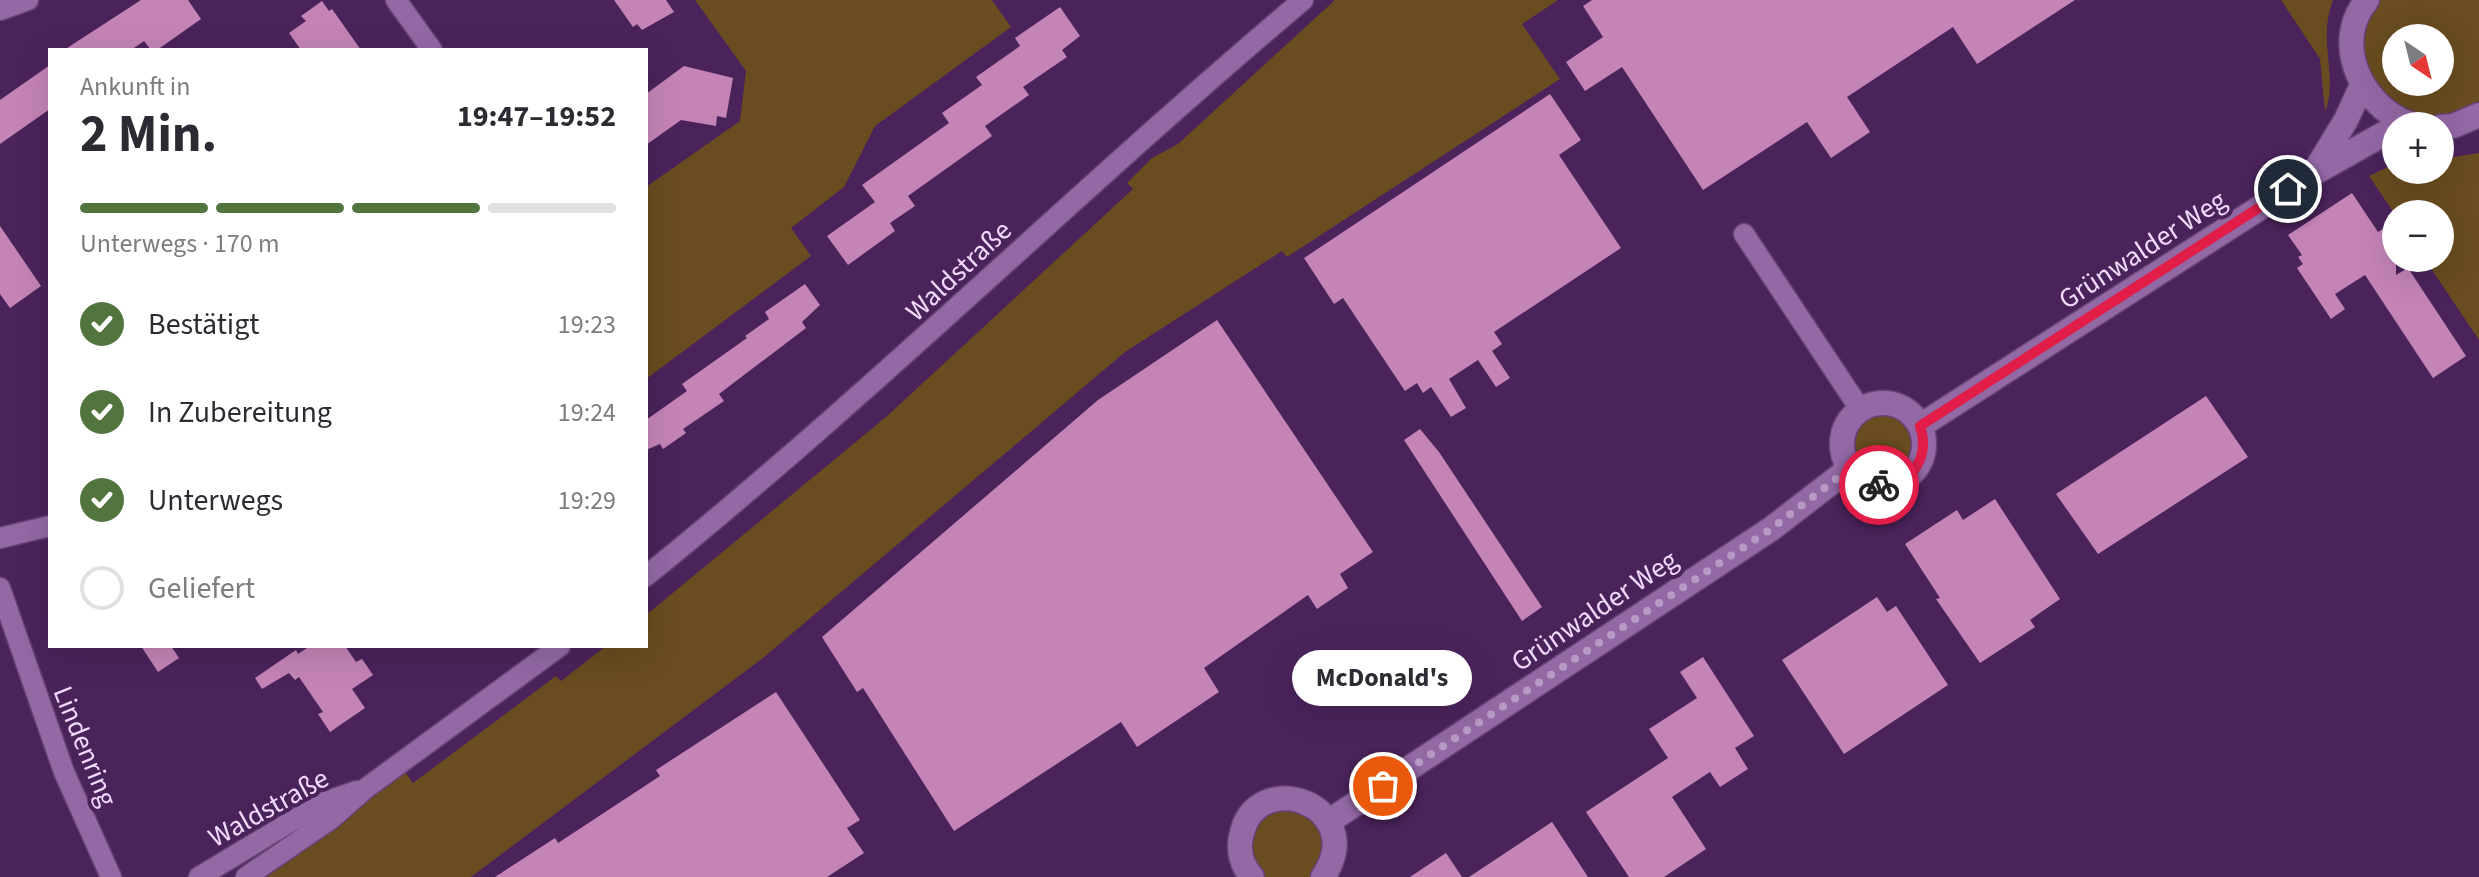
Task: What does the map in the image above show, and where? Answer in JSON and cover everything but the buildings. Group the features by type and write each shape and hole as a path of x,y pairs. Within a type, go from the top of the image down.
{"main road":[{"path":"2364,2 2353,31 2353,59 2362,85 2373,101 2387,112"},
{"name":"Grünwalder Weg","path":"2314,173 2346,120 2362,85"},
{"path":"2454,126 2479,115"},
{"name":"Grünwalder Weg","path":"1920,426 2314,173 2382,137"},
{"path":"1887,403 1900,406 1920,426 1923,453 1918,466 1907,478 1890,485 1875,485 1861,480 1849,469 1843,457 1843,430 1860,409 1887,403"},
{"name":"Grünwalder Weg","path":"1328,822 1771,529 1849,469"},
{"path":"1247,876 1239,844 1242,829 1259,807 1285,798 1310,804 1328,822 1335,849 1323,877"}],"street":[{"path":"0,10 28,0"},
{"path":"396,0 431,48"},
{"name":"Waldstraße","path":"648,574 863,395 1111,166 1303,0"},
{"path":"1744,234 1860,409"},
{"path":"0,538 48,526"},
{"name":"Lindenring","path":"1,597 64,772 111,877"},
{"name":"Waldstraße","path":"246,877 331,819 365,789 557,648"},
{"name":"Waldstraße","path":"199,877 322,803 365,789"}],"shaded area":[{"path":"695,0 992,0 1011,27 875,126 844,187 791,228 811,256 648,378 648,186 740,121 746,71"},
{"path":"1335,0 1558,0 1522,24 1560,79 1287,257 1282,251 1125,352 763,658 471,877 267,877 405,772 413,783 556,676 561,681 603,648 648,648 648,613 886,417 1133,189 1127,183 1152,158 1178,144"},
{"path":"2281,0 2333,0 2327,30 2330,86 2325,112 2320,59"},
{"path":"2379,0 2479,0 2479,101 2454,113 2411,112 2385,96 2454,96 2454,24 2382,24 2382,92 2371,77 2365,53 2367,27"},
{"path":"2479,153 2479,340 2433,272 2454,272 2454,200 2385,200 2369,176 2382,170 2382,184 2454,184 2454,157"},
{"path":"1882,412 1905,421 1914,444 1905,467 1882,476 1859,467 1850,444 1859,421"},
{"path":"1291,808 1313,817 1320,826 1324,841 1323,857 1311,877 1263,877 1250,852 1252,832 1265,818"}],"way so far":[{"path":"1383,786 1771,529 1849,469 1861,480 1879,485"}],"place":[{"name":"McDonald's","path":"1383,786"}],"route":[{"path":"1879,485 1899,483 1918,466 1924,439 1920,426 2052,344 2288,189"}]}
